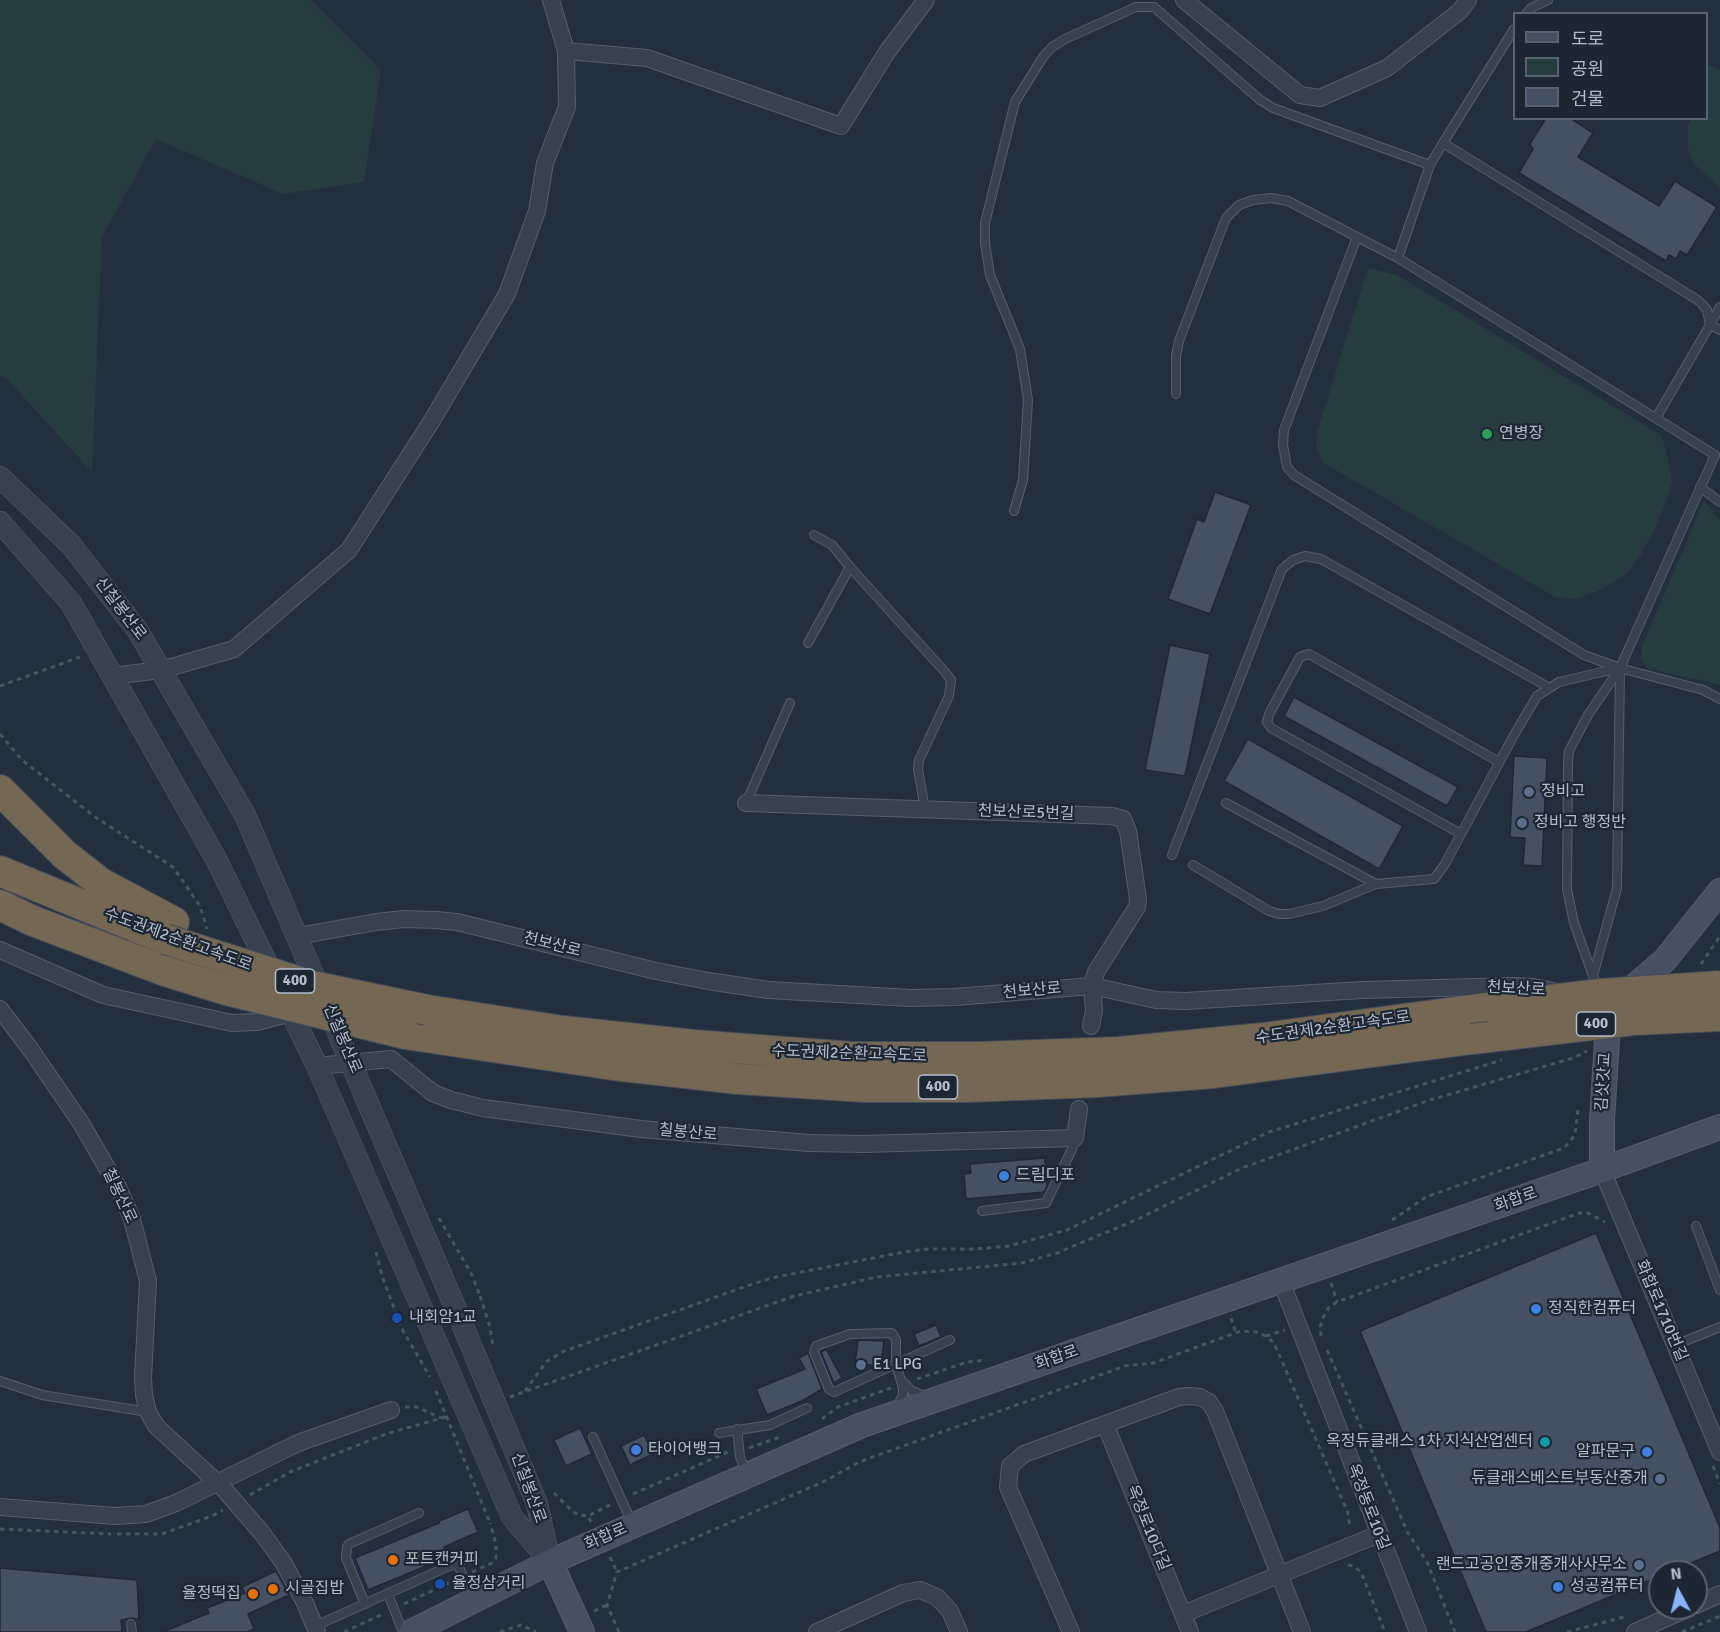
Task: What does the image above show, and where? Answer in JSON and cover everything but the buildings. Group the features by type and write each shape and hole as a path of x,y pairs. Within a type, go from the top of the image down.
{"highway":[{"path":"0,790 65,855 101,883 170,930"},
{"name":"수도권제2순환고속도로","path":"0,871 170,930 291,961 418,1002 485,1009 562,1031 694,1045 852,1057 979,1057 1119,1052 1252,1039 1708,979"},
{"name":"수도권제2순환고속도로","path":"0,907 165,970 226,990 405,1034 613,1065 738,1079 864,1087 1097,1082 1215,1073 1633,1020 1720,1016"}],"main road":[{"path":"1609,1008 1665,960 1720,891"},
{"name":"김삿갓교","path":"1602,1170 1602,1120 1609,1008"},
{"name":"화합로","path":"411,1632 550,1562 862,1425 1602,1170 1720,1127"},
{"path":"550,1562 582,1632"}],"street":[{"path":"112,676 161,670 234,649 349,550 431,422 507,294 537,211 545,163 567,107 566,51 551,0"},
{"path":"566,51 647,58 841,126 886,52 926,0"},
{"path":"1184,0 1300,95 1320,98 1387,68 1460,11 1468,0"},
{"name":"신칠봉산로","path":"0,477 71,545 138,631 245,815 455,1307 545,1498 550,1562"},
{"name":"신칠봉산로","path":"0,522 70,603 216,859 317,1066 512,1517 550,1562"},
{"name":"천보산로5번길","path":"746,803 1112,816 1123,819 1128,831 1138,899 1137,907 1096,972 1092,986"},
{"name":"천보산로","path":"298,936 404,919 457,922 656,971 708,981 768,990 911,998 955,997 1092,986 1156,1000 1185,1001 1362,990 1514,986 1549,989 1609,1008"},
{"path":"0,950 103,995 232,1023 257,1022 291,1013"},
{"path":"1091,1026 1094,1011 1092,986"},
{"name":"칠봉산로","path":"0,1009 81,1123 118,1187 132,1219 148,1281 143,1377 148,1412 156,1426 220,1486 262,1533 283,1562 316,1629"},
{"name":"칠봉산로","path":"317,1066 391,1059 433,1093 451,1100 483,1108 642,1129 810,1143 864,1144 1075,1138"},
{"path":"1075,1138 1079,1109"},
{"name":"화합로1710번길","path":"1602,1170 1675,1345 1715,1457"},
{"name":"옥정동로10길","path":"1281,1281 1418,1632"},
{"path":"1071,1632 1008,1487 1010,1466 1024,1454 1179,1397 1200,1397 1209,1402 1215,1411 1302,1632"},
{"path":"0,1507 115,1516 146,1514 220,1486 298,1443 391,1410"},
{"name":"옥정로10다길","path":"1105,1424 1190,1632"},
{"path":"1183,1614 1379,1534"},
{"path":"817,1632 903,1593 920,1590 937,1597 944,1604 950,1611 959,1632"},
{"path":"1635,1632 1662,1620"}],"lane":[{"path":"1528,12 1548,0"},
{"path":"1014,511 1023,480 1028,400 1020,349 990,275 985,243 985,223 1016,102 1043,57 1052,47 1136,7 1154,7 1258,99 1273,108 1430,165"},
{"path":"1398,258 1430,165 1513,32"},
{"path":"1443,143 1702,303 1707,310 1710,325"},
{"path":"1176,394 1176,356 1179,341 1226,218 1239,205 1253,200 1271,198 1288,201 1398,258 1718,456 1700,487 1620,668 1588,716 1569,752 1567,889 1574,923 1593,976 1609,1008"},
{"path":"1357,237 1284,430 1283,445 1287,467 1294,475 1584,655 1620,668 1703,690 1720,699"},
{"path":"1656,418 1720,307"},
{"path":"1710,325 1720,330"},
{"path":"1700,487 1720,502"},
{"path":"814,535 832,545 951,680 949,696 919,760 918,769 925,810"},
{"path":"1172,855 1282,569 1293,560 1305,556 1321,559 1548,687"},
{"path":"808,643 850,567"},
{"path":"1461,834 1271,728 1268,722 1269,714 1300,657 1310,654 1499,762"},
{"path":"1193,865 1269,911 1279,914 1323,906 1376,884 1434,879 1445,864 1499,762 1538,696 1548,687 1559,682 1620,668"},
{"path":"1593,976 1617,888 1620,668"},
{"path":"746,803 790,703"},
{"path":"1226,803 1376,884"},
{"path":"982,1211 1046,1203 1075,1138"},
{"path":"1696,1226 1718,1277 1720,1290"},
{"path":"1675,1345 1720,1327"},
{"path":"889,1416 901,1400 903,1388 896,1365 896,1340 892,1333 850,1334 817,1345 814,1350 831,1392 896,1365 950,1340"},
{"path":"901,1379 907,1388 920,1395 941,1398"},
{"path":"0,1382 42,1395 148,1412"},
{"path":"719,1433 770,1425 807,1408"},
{"path":"737,1429 740,1457 748,1475"},
{"path":"593,1437 634,1525"},
{"path":"365,1604 346,1558 347,1547 349,1544 419,1513"},
{"path":"316,1629 365,1604 474,1555"},
{"path":"457,1563 474,1600"},
{"path":"387,1594 404,1632"}],"path":[{"path":"0,686 98,651"},
{"path":"0,734 22,760 95,818 173,867 200,906 210,938"},
{"path":"1708,979 1720,936"},
{"path":"501,1400 794,1296 877,1277 1022,1263 1058,1253 1138,1219 1242,1168 1426,1101 1573,1058 1593,1048"},
{"path":"1384,1222 1395,1219 1425,1197 1564,1148 1575,1135 1578,1109"},
{"path":"437,1213 472,1275 490,1327 493,1349"},
{"path":"1455,1632 1427,1562 1408,1533 1320,1335 1322,1322 1329,1307 1337,1302 1569,1216 1588,1213 1603,1220 1609,1226"},
{"path":"375,1247 382,1276 402,1329 431,1379"},
{"path":"921,1377 967,1362 990,1360"},
{"path":"818,1422 838,1407 888,1389"},
{"path":"435,1390 489,1523 497,1552 492,1563 482,1567"},
{"path":"512,1393 516,1404"},
{"path":"391,1410 417,1407 441,1418"},
{"path":"241,1500 300,1468 386,1434 455,1414"},
{"path":"747,1448 785,1435"},
{"path":"636,1493 730,1451"},
{"path":"1715,1457 1720,1484"},
{"path":"545,1498 580,1515 588,1515"},
{"path":"0,1529 162,1534 212,1516 231,1505"},
{"path":"1346,1565 1353,1566 1361,1572 1385,1632"},
{"path":"411,1601 442,1586"},
{"path":"1567,1632 1631,1614"},
{"path":"344,1632 380,1616"},
{"path":"1682,1632 1720,1616"},
{"path":"500,1632 521,1625 536,1632"}],"green space":[{"path":"0,0 311,0 381,70 364,182 283,194 156,139 102,237 92,472 6,378 0,376"},
{"path":"1708,65 1720,70 1720,188 1694,164 1688,149 1688,125 1690,120 1708,120"},
{"name":"연병장","path":"1368,268 1397,275 1661,435 1672,482 1656,527 1627,574 1596,592 1575,599 1555,597 1322,462 1316,445 1317,432"},
{"path":"1704,501 1720,520 1720,685 1647,668 1641,657 1642,646"}],"place":[{"name":"연병장","path":"1487,434"},
{"name":"정비고","path":"1529,792"},
{"name":"정비고 행정반","path":"1522,823"},
{"name":"드림디포","path":"1004,1176"},
{"name":"정직한컴퓨터","path":"1536,1309"},
{"name":"내회암1교","path":"397,1318"},
{"name":"E1 LPG","path":"861,1365"},
{"name":"옥정듀클래스 1차 지식산업센터","path":"1545,1442"},
{"name":"타이어뱅크","path":"636,1450"},
{"name":"알파문구","path":"1647,1452"},
{"name":"듀클래스베스트부동산중개","path":"1660,1479"},
{"name":"포트캔커피","path":"393,1560"},
{"name":"랜드고공인중개중개사사무소","path":"1639,1565"},
{"name":"율정삼거리","path":"440,1584"},
{"name":"성공컴퓨터","path":"1558,1587"},
{"name":"시골집밥","path":"273,1589"},
{"name":"율정떡집","path":"253,1594"}]}
